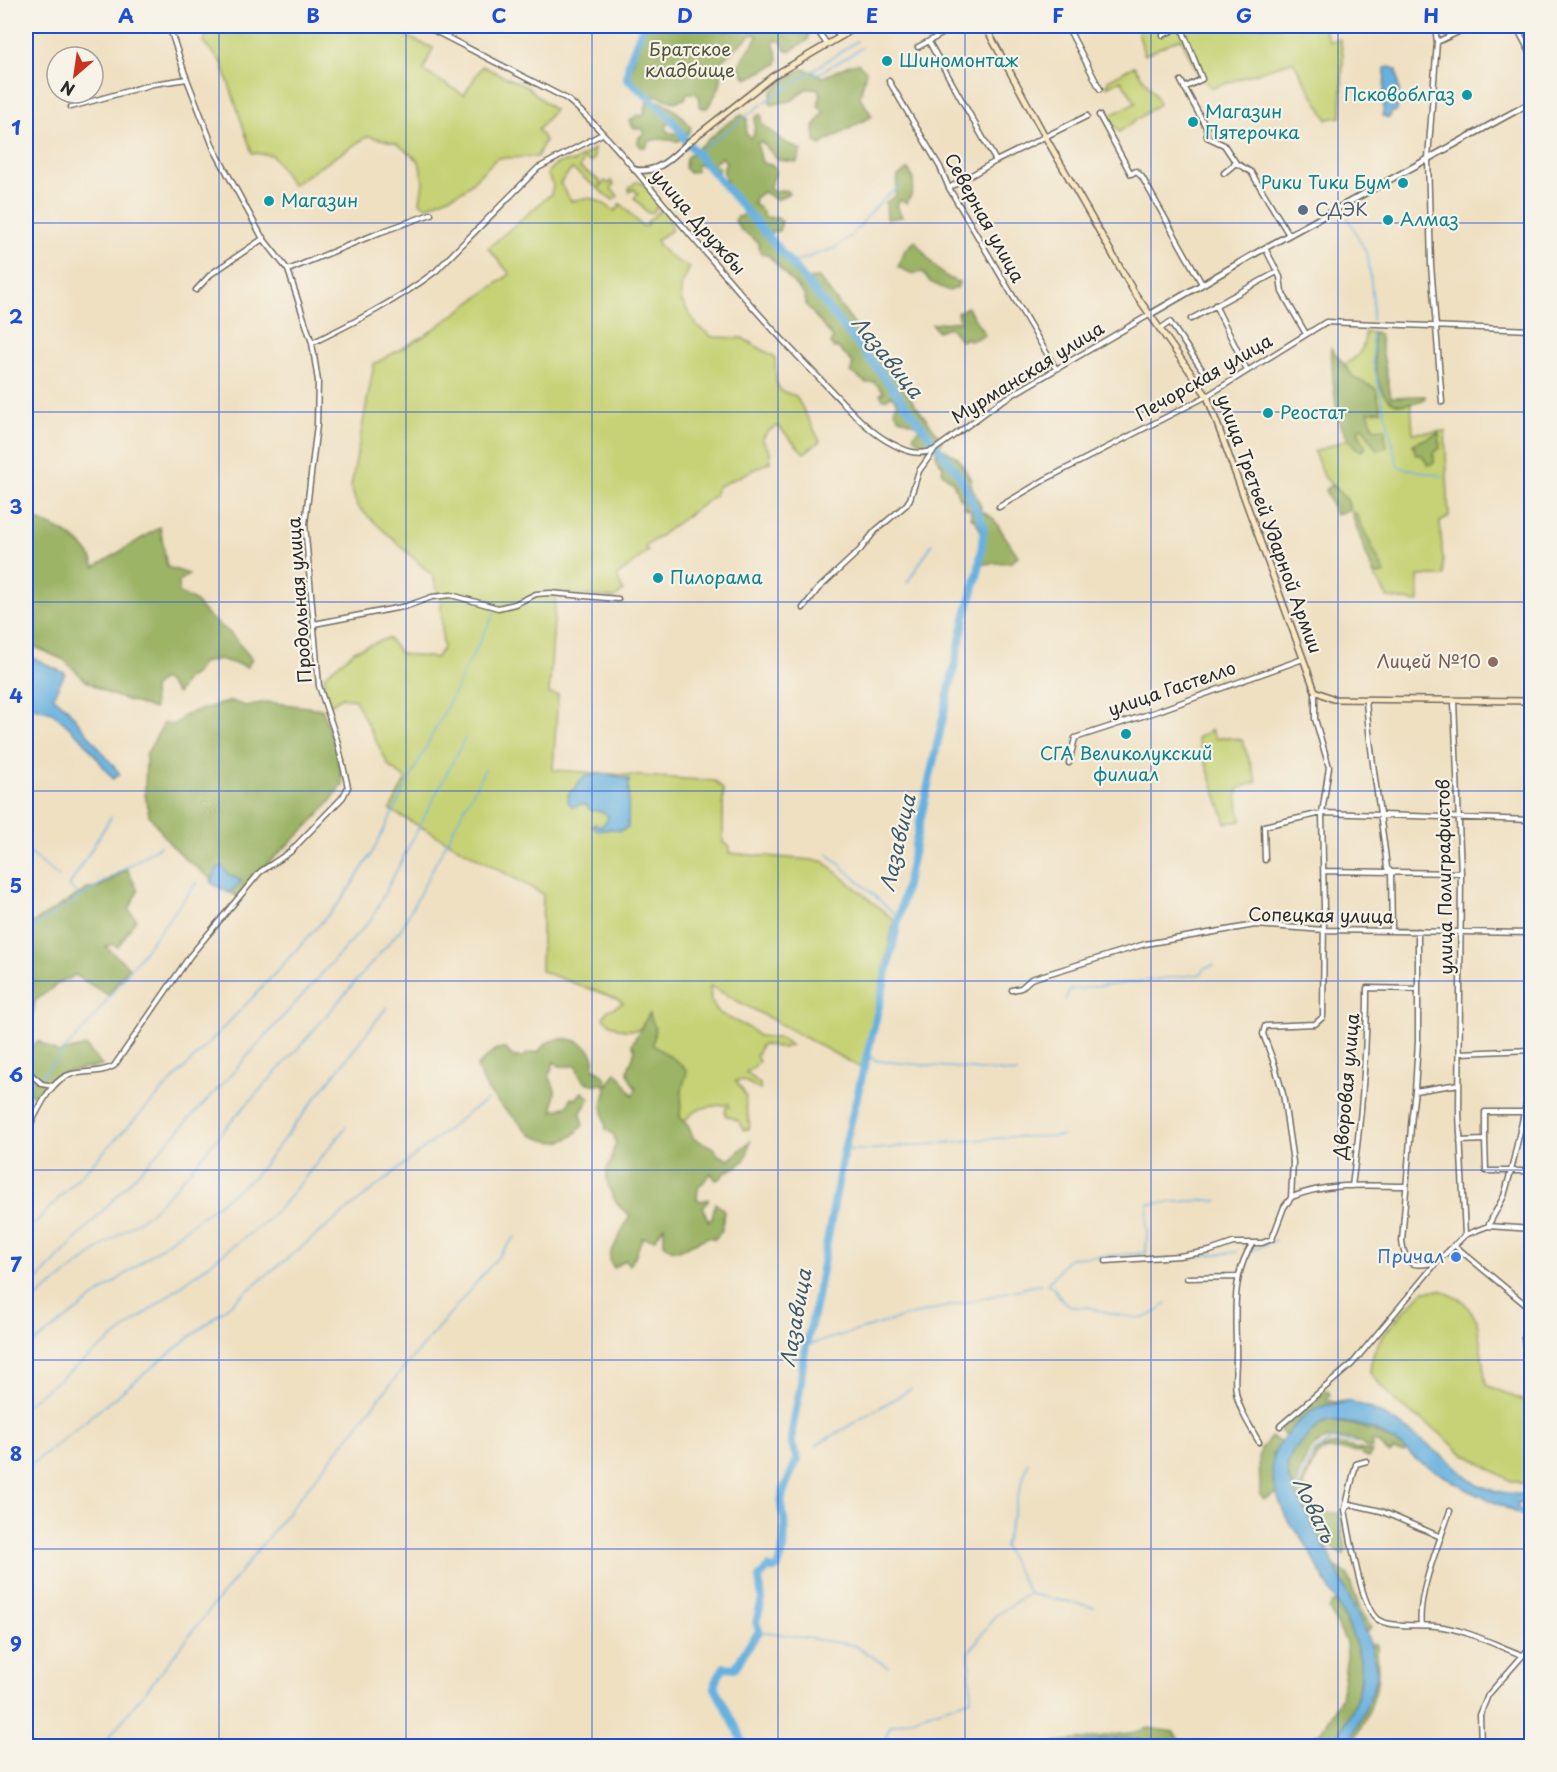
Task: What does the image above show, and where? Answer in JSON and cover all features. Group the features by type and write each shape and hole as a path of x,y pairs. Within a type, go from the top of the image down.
{"main road":[{"path":"690,141 773,76 859,26"},
{"name":"улица Третьей Ударной Армии","path":"985,26 1134,292 1207,396 1316,691"},
{"path":"1316,691 1333,699 1532,701"}],"street":[{"name":"Продольная улица","path":"53,1086 61,1078 71,1074 108,1070 114,1066 190,956 260,872 290,852 344,797 348,787 337,740 319,686 305,524 317,425 318,381 312,343 288,270 264,238 214,148 169,26"},
{"name":"улица Дружбы","path":"425,26 567,99 581,110 794,353 870,428 887,441 912,453 922,454 934,450"},
{"path":"814,26 827,44"},
{"path":"832,26 840,37"},
{"path":"918,47 957,26"},
{"path":"1066,26 1100,89"},
{"path":"1163,35 1181,26 1202,79 1184,88"},
{"path":"1435,26 1437,42 1428,158 1431,265 1442,402"},
{"path":"1437,42 1471,26"},
{"path":"1516,26 1532,56"},
{"path":"929,42 996,161"},
{"path":"71,107 153,84 187,79"},
{"name":"Северная улица","path":"889,81 1056,369"},
{"path":"1180,81 1206,127 1208,137 1224,145 1236,163 1251,172 1288,235"},
{"name":"Мурманская улица","path":"803,608 818,589 860,550 875,531 906,506 919,471 934,450 1000,402 1288,235 1532,102"},
{"path":"1099,115 1131,174 1136,171 1142,177 1202,284"},
{"path":"949,188 996,161 1087,116"},
{"path":"312,343 368,315 421,283 436,271 538,168 602,134"},
{"path":"635,170 646,172 656,169 690,141"},
{"path":"1224,173 1236,163"},
{"path":"288,270 431,214"},
{"path":"196,290 211,274 264,238"},
{"path":"1265,248 1277,272 1282,292 1306,334"},
{"path":"1191,319 1277,272"},
{"path":"1215,305 1247,370"},
{"path":"1160,329 1170,322 1205,374 1196,381"},
{"name":"Печорская улица","path":"999,507 1046,479 1207,396 1326,322 1532,330"},
{"path":"314,624 407,606 432,597 451,595 498,608 515,604 536,594 550,593 618,599"},
{"name":"улица Гастелло","path":"1069,763 1075,738 1303,659"},
{"name":"улица Третьей Ударной Армии","path":"1291,1198 1293,1162 1289,1125 1274,1063 1263,1034 1265,1026 1315,1024 1323,1017 1322,813 1329,767 1315,719 1316,691"},
{"path":"1366,700 1370,753 1388,868 1391,872 1392,931"},
{"name":"улица Полиграфистов","path":"1454,701 1461,873 1459,1084"},
{"path":"1265,860 1264,826 1322,813 1381,813 1532,820"},
{"path":"1324,872 1461,873"},
{"name":"Сопецкая улица","path":"1012,990 1022,988 1031,979 1145,944 1255,925 1324,930 1531,933"},
{"path":"1418,931 1415,1090 1402,1241 1404,1256 1412,1264 1420,1266 1437,1262"},
{"path":"1460,1053 1531,1051 1529,992 1531,933"},
{"name":"Дворовая улица","path":"1352,1186 1359,1134 1368,988 1418,989"},
{"path":"1488,1226 1504,1196 1511,1171 1525,1112 1532,1063"},
{"path":"26,1070 42,1084 53,1086 26,1132"},
{"path":"1415,1090 1459,1084 1460,1141 1467,1234"},
{"path":"1532,1112 1485,1112 1486,1171 1532,1171"},
{"path":"1460,1141 1485,1140"},
{"path":"1106,1260 1179,1256 1210,1251 1233,1244 1262,1243 1272,1239 1284,1207 1291,1198 1308,1190 1325,1187 1406,1186"},
{"path":"1280,1426 1352,1364 1437,1262 1467,1234 1488,1226 1532,1229"},
{"path":"1252,1243 1237,1277 1234,1313 1236,1363 1234,1375 1240,1407 1259,1442"},
{"path":"1454,1245 1532,1310"},
{"path":"1187,1278 1237,1277"},
{"path":"1529,1367 1524,1338 1532,1335"},
{"path":"1367,1461 1356,1464 1345,1510 1359,1580 1371,1612 1378,1620 1455,1630 1522,1655"},
{"path":"1345,1510 1350,1504 1381,1511 1441,1537"},
{"path":"1421,1625 1423,1597 1450,1511"},
{"path":"1481,1746 1480,1715 1488,1695 1532,1645"}],"green space":[{"path":"211,26 382,26 433,48 423,71 464,95 482,66 527,87 554,110 538,130 545,140 537,157 497,158 464,190 426,207 420,202 423,182 419,161 396,143 368,136 292,185 272,155 252,153 222,63 203,42"},
{"name":"Братское кладбище","path":"647,26 724,26 726,31 730,31 735,26 793,26 805,29 809,33 808,40 790,51 784,49 782,42 776,40 774,44 778,58 777,64 747,79 738,66 758,36 752,34 719,63 721,82 707,108 703,108 699,106 699,96 695,93 687,93 685,99 674,102 655,95 650,97 629,77 636,54 635,48"},
{"path":"1137,26 1323,26 1329,41 1340,39 1343,55 1341,117 1327,119 1293,61 1212,88 1199,76 1181,38 1144,55"},
{"path":"858,63 866,71 860,97 872,116 820,145 815,141 814,127 824,112 818,106 821,94 817,88 805,89 793,100 772,105 770,103 772,91 801,69 823,77"},
{"path":"1134,66 1155,94 1159,104 1119,132 1108,118 1136,103 1121,80 1107,87 1106,85 1109,83 1108,80"},
{"path":"652,99 669,106 684,118 691,128 688,134 684,133 673,121 667,124 666,129 669,133 681,134 681,139 678,141 659,139 649,141 646,147 641,147 638,143 639,137 644,134 643,128 633,127 630,121 637,115 643,116 647,102"},
{"path":"760,114 761,123 786,143 801,150 797,162 778,160 762,142 757,143 762,163 774,166 776,172 769,188 774,192 786,190 789,193 777,200 763,192 755,198 754,204 763,211 763,217 777,218 782,221 779,231 771,232 770,237 806,279 819,278 942,440 940,444 932,448 919,442 913,436 919,429 917,425 899,418 894,409 898,403 891,395 883,399 880,394 884,392 874,382 866,383 851,372 853,363 838,348 833,348 831,343 833,338 806,305 805,296 769,256 761,252 759,243 740,229 735,221 737,217 743,216 744,205 725,179 726,162 722,157 713,164 719,168 714,175 700,164 696,167 696,171 689,173 685,168 686,158 729,122 742,115 747,119 746,133 750,138 754,135 755,118"},
{"path":"594,149 594,159 591,162 584,159 580,168 600,181 600,187 605,181 609,184 611,181 614,184 611,189 618,196 613,200 572,169 560,183 571,201 590,198 615,211 621,204 642,226 646,226 647,222 661,210 666,210 670,217 671,231 656,240 670,256 690,267 681,286 681,300 697,326 713,337 742,338 775,357 776,382 781,391 796,396 820,441 804,453 778,426 768,431 762,439 770,452 770,462 717,487 714,496 645,547 648,551 617,576 623,591 615,598 556,592 549,694 558,695 553,770 715,781 723,789 723,843 730,847 729,853 823,861 894,920 863,1069 710,986 711,1001 719,1013 751,1029 758,1036 780,1038 791,1045 783,1048 762,1044 756,1056 759,1061 746,1072 760,1084 760,1090 743,1080 736,1081 746,1096 750,1124 749,1129 743,1130 739,1121 725,1115 729,1104 694,1112 684,1122 679,1118 682,1090 652,1045 649,1015 640,1029 620,1029 603,1018 607,1011 623,1003 541,971 543,894 390,810 406,779 389,766 355,700 342,697 330,705 323,688 325,675 356,650 388,638 401,654 436,658 443,648 441,604 433,576 357,506 351,487 374,364 424,336 510,274 488,248 551,194 553,185 547,174 555,165 562,162 574,162"},
{"path":"908,169 913,186 911,195 906,203 900,200 896,205 902,217 887,219 886,202 895,197 898,176"},
{"path":"636,182 642,183 659,202 652,213 648,213 634,198 638,194 634,189 629,192 629,188"},
{"path":"915,241 939,271 959,282 957,288 949,291 930,282 923,272 913,274 898,267 905,250"},
{"path":"967,307 985,335 970,341 967,338 961,341 950,327 937,331 932,324 960,321 957,313"},
{"path":"1365,332 1373,333 1374,362 1383,393 1401,405 1411,402 1413,433 1445,431 1449,517 1440,522 1444,576 1418,576 1419,602 1388,598 1373,573 1347,500 1325,478 1314,452 1348,439 1368,412 1375,389 1354,378 1344,364 1354,359 1360,352"},
{"path":"1373,333 1379,334 1391,397 1425,396 1425,400 1397,404 1389,400 1377,374"},
{"path":"1331,348 1354,378 1376,389 1381,411 1368,412 1374,429 1384,428 1387,447 1377,450 1363,427 1359,428 1366,447 1362,451 1352,444 1344,433 1336,405"},
{"path":"1439,433 1440,448 1434,453 1434,463 1428,465 1422,455 1416,455 1413,444"},
{"path":"942,448 958,458 971,480 981,511 993,518 1018,556 1012,562 982,564 978,561 982,542 980,530 971,517 971,510 965,508 965,501 959,498 953,482 942,473 943,466 936,452"},
{"path":"1331,485 1347,500 1350,509 1336,515 1325,490"},
{"path":"1356,513 1385,573 1380,575 1373,573 1352,514"},
{"path":"26,517 43,522 69,535 83,547 95,567 160,527 167,567 189,574 179,581 179,593 195,601 209,617 229,632 252,659 247,667 219,659 202,663 196,673 186,679 177,694 162,679 153,688 154,709 109,694 86,681 64,660 26,643"},
{"path":"231,701 245,706 267,702 322,709 336,750 343,784 319,814 236,896 188,861 170,844 149,815 145,794 146,755 164,723 174,725 186,714"},
{"path":"1211,730 1216,739 1223,737 1242,740 1257,782 1239,788 1237,796 1241,821 1226,823 1197,738"},
{"path":"127,869 138,891 129,910 136,919 118,947 112,944 106,947 129,967 108,995 75,975 63,980 35,1001 33,1014 26,1018 26,927 89,888 98,888"},
{"path":"649,1014 655,1027 653,1045 681,1064 687,1071 682,1090 680,1117 688,1126 694,1139 713,1147 718,1155 729,1160 750,1141 744,1161 716,1180 711,1173 698,1188 697,1199 701,1201 708,1199 703,1206 708,1221 712,1219 715,1203 724,1210 722,1230 715,1239 708,1237 679,1250 671,1249 664,1244 664,1226 655,1239 642,1238 635,1257 629,1265 625,1260 614,1268 610,1262 610,1255 630,1215 616,1202 608,1183 607,1169 616,1144 614,1135 606,1129 602,1106 606,1089 604,1084 589,1083 582,1079 577,1066 560,1066 554,1062 549,1075 555,1090 553,1111 568,1106 571,1098 576,1099 582,1092 590,1098 581,1112 583,1125 569,1138 552,1142 531,1135 498,1103 484,1083 477,1066 496,1049 506,1049 512,1056 522,1058 527,1054 539,1052 550,1041 574,1040 588,1048 594,1058 593,1068 603,1074 608,1085 616,1072 633,1095 636,1089 628,1072 635,1049 632,1044"},
{"path":"38,1041 58,1053 86,1046 102,1066 62,1073 33,1096 26,1089 26,1052"},
{"path":"1441,1290 1463,1301 1477,1320 1486,1385 1531,1404 1531,1486 1509,1480 1458,1450 1441,1434 1398,1404 1370,1373 1375,1349 1397,1318 1423,1291"},
{"path":"1325,1391 1328,1391 1330,1395 1326,1400 1349,1401 1328,1404 1319,1408 1304,1418 1285,1436 1280,1430"},
{"path":"1328,1421 1370,1430 1407,1451 1393,1450 1390,1454 1381,1445 1372,1441 1373,1448 1370,1449 1354,1440 1334,1439 1320,1442 1304,1461 1294,1489 1287,1466 1292,1453 1303,1440"},
{"path":"1271,1437 1281,1443 1273,1454 1277,1493 1264,1499 1260,1495 1259,1455"},
{"path":"1336,1444 1372,1452 1368,1458 1361,1452 1327,1449 1320,1453 1312,1465 1304,1485 1311,1513 1340,1513 1346,1550 1344,1554 1340,1554 1329,1545 1328,1553 1297,1495 1316,1453"},
{"path":"1332,1564 1347,1574 1362,1614 1371,1627 1366,1633"},
{"path":"1336,1602 1358,1651 1361,1667 1359,1688 1333,1746 1299,1746 1321,1732 1341,1698 1347,1656 1346,1642 1329,1610 1332,1603"},
{"path":"1374,1643 1377,1645 1378,1664 1375,1692 1352,1746 1348,1746 1372,1693 1377,1671 1371,1646"},
{"path":"1148,1728 1174,1732 1179,1740 1233,1746 1127,1739 1048,1746 1059,1742 1137,1732"}],"water":[{"path":"1390,67 1397,70 1399,90 1397,111 1392,112 1389,118 1383,116 1385,68"},
{"path":"26,655 65,673 53,697 67,708 120,774 113,779 83,740 52,712 26,705"},
{"path":"607,774 629,779 628,827 620,831 612,829 598,831 593,826 594,824 601,826 606,822 608,817 604,812 590,810 582,804 573,807 568,801 569,792 576,788 584,777"},
{"path":"222,866 229,875 242,881 229,893 211,883 217,868"},
{"name":"Ловать","path":"1349,1401 1377,1412 1403,1427 1477,1484 1504,1492 1531,1494 1531,1503 1517,1503 1517,1508 1531,1513 1532,1520 1468,1490 1415,1459 1405,1449 1373,1429 1351,1423 1328,1421 1319,1425 1293,1451 1287,1465 1289,1481 1360,1619 1371,1646 1377,1671 1372,1693 1348,1746 1333,1746 1357,1697 1361,1665 1355,1641 1345,1618 1312,1555 1285,1514 1278,1498 1272,1466 1276,1450 1281,1442 1307,1414 1328,1405"},
{"path":"1129,1739 1215,1746 1062,1746 1101,1740"}],"waterway":[{"name":"Лазавица","path":"643,26 629,62 627,79 675,124 686,141 791,263 885,378 959,475 984,526 979,569 965,618 884,985 844,1150 803,1360 792,1431 792,1444 797,1460 781,1500 785,1531 781,1557 778,1567 774,1569 768,1567 759,1578 762,1600 756,1622 758,1633 735,1668 724,1667 715,1682 715,1688 744,1746"},
{"path":"697,153 768,100 857,41"},
{"path":"813,77 862,48"},
{"path":"791,263 835,248 853,234 887,196 901,186"},
{"path":"1348,218 1368,256 1373,301 1372,320"},
{"path":"1372,334 1373,362 1398,467 1443,476"},
{"path":"907,583 932,544"},
{"path":"33,1225 255,995 341,901 371,855 495,612"},
{"path":"26,1292 227,1079 372,918 465,738"},
{"path":"26,1306 105,1244 150,1213 174,1189 401,929 485,769"},
{"path":"81,897 69,886 111,817"},
{"path":"26,932 160,846"},
{"path":"26,850 59,877"},
{"path":"827,853 898,917"},
{"path":"41,1076 90,1022 197,882"},
{"path":"1065,1000 1070,990 1201,974 1205,968 1214,965"},
{"path":"26,1349 254,1177 387,1007"},
{"path":"867,1056 878,1061 1017,1073"},
{"path":"26,1469 469,1112 487,1100"},
{"path":"26,1405 267,1220 284,1203 346,1127"},
{"path":"844,1150 1010,1137 1062,1136"},
{"path":"1048,1282 1070,1258 1146,1253 1148,1204 1218,1201"},
{"path":"188,1637 402,1370 515,1237"},
{"path":"1251,1251 1275,1240"},
{"path":"1155,1261 1237,1252"},
{"path":"807,1345 908,1316 1041,1284"},
{"path":"1047,1284 1063,1301 1072,1306 1089,1307 1128,1316 1144,1318 1167,1303"},
{"path":"815,1446 911,1389"},
{"path":"1296,1492 1305,1467 1315,1451 1333,1440 1358,1443"},
{"name":"Лазавица","path":"796,1456 800,1454"},
{"path":"882,1746 890,1726 971,1699 969,1652 995,1616 1029,1593 1004,1546 1028,1462"},
{"path":"1030,1594 1094,1607"},
{"path":"759,1631 854,1645 888,1667"},
{"path":"102,1746 187,1639"}],"place":[{"name":"Шиномонтаж","path":"887,61"},
{"name":"Псковоблгаз","path":"1467,95"},
{"name":"Магазин Пятерочка","path":"1193,122"},
{"name":"Рики Тики Бум","path":"1403,183"},
{"name":"Магазин","path":"269,201"},
{"name":"СДЭК","path":"1303,210"},
{"name":"Алмаз","path":"1388,220"},
{"name":"Реостат","path":"1268,413"},
{"name":"Пилорама","path":"658,578"},
{"name":"Лицей №10","path":"1493,662"},
{"name":"СГА Великолукский филиал","path":"1126,734"},
{"name":"Причал","path":"1456,1257"}]}
